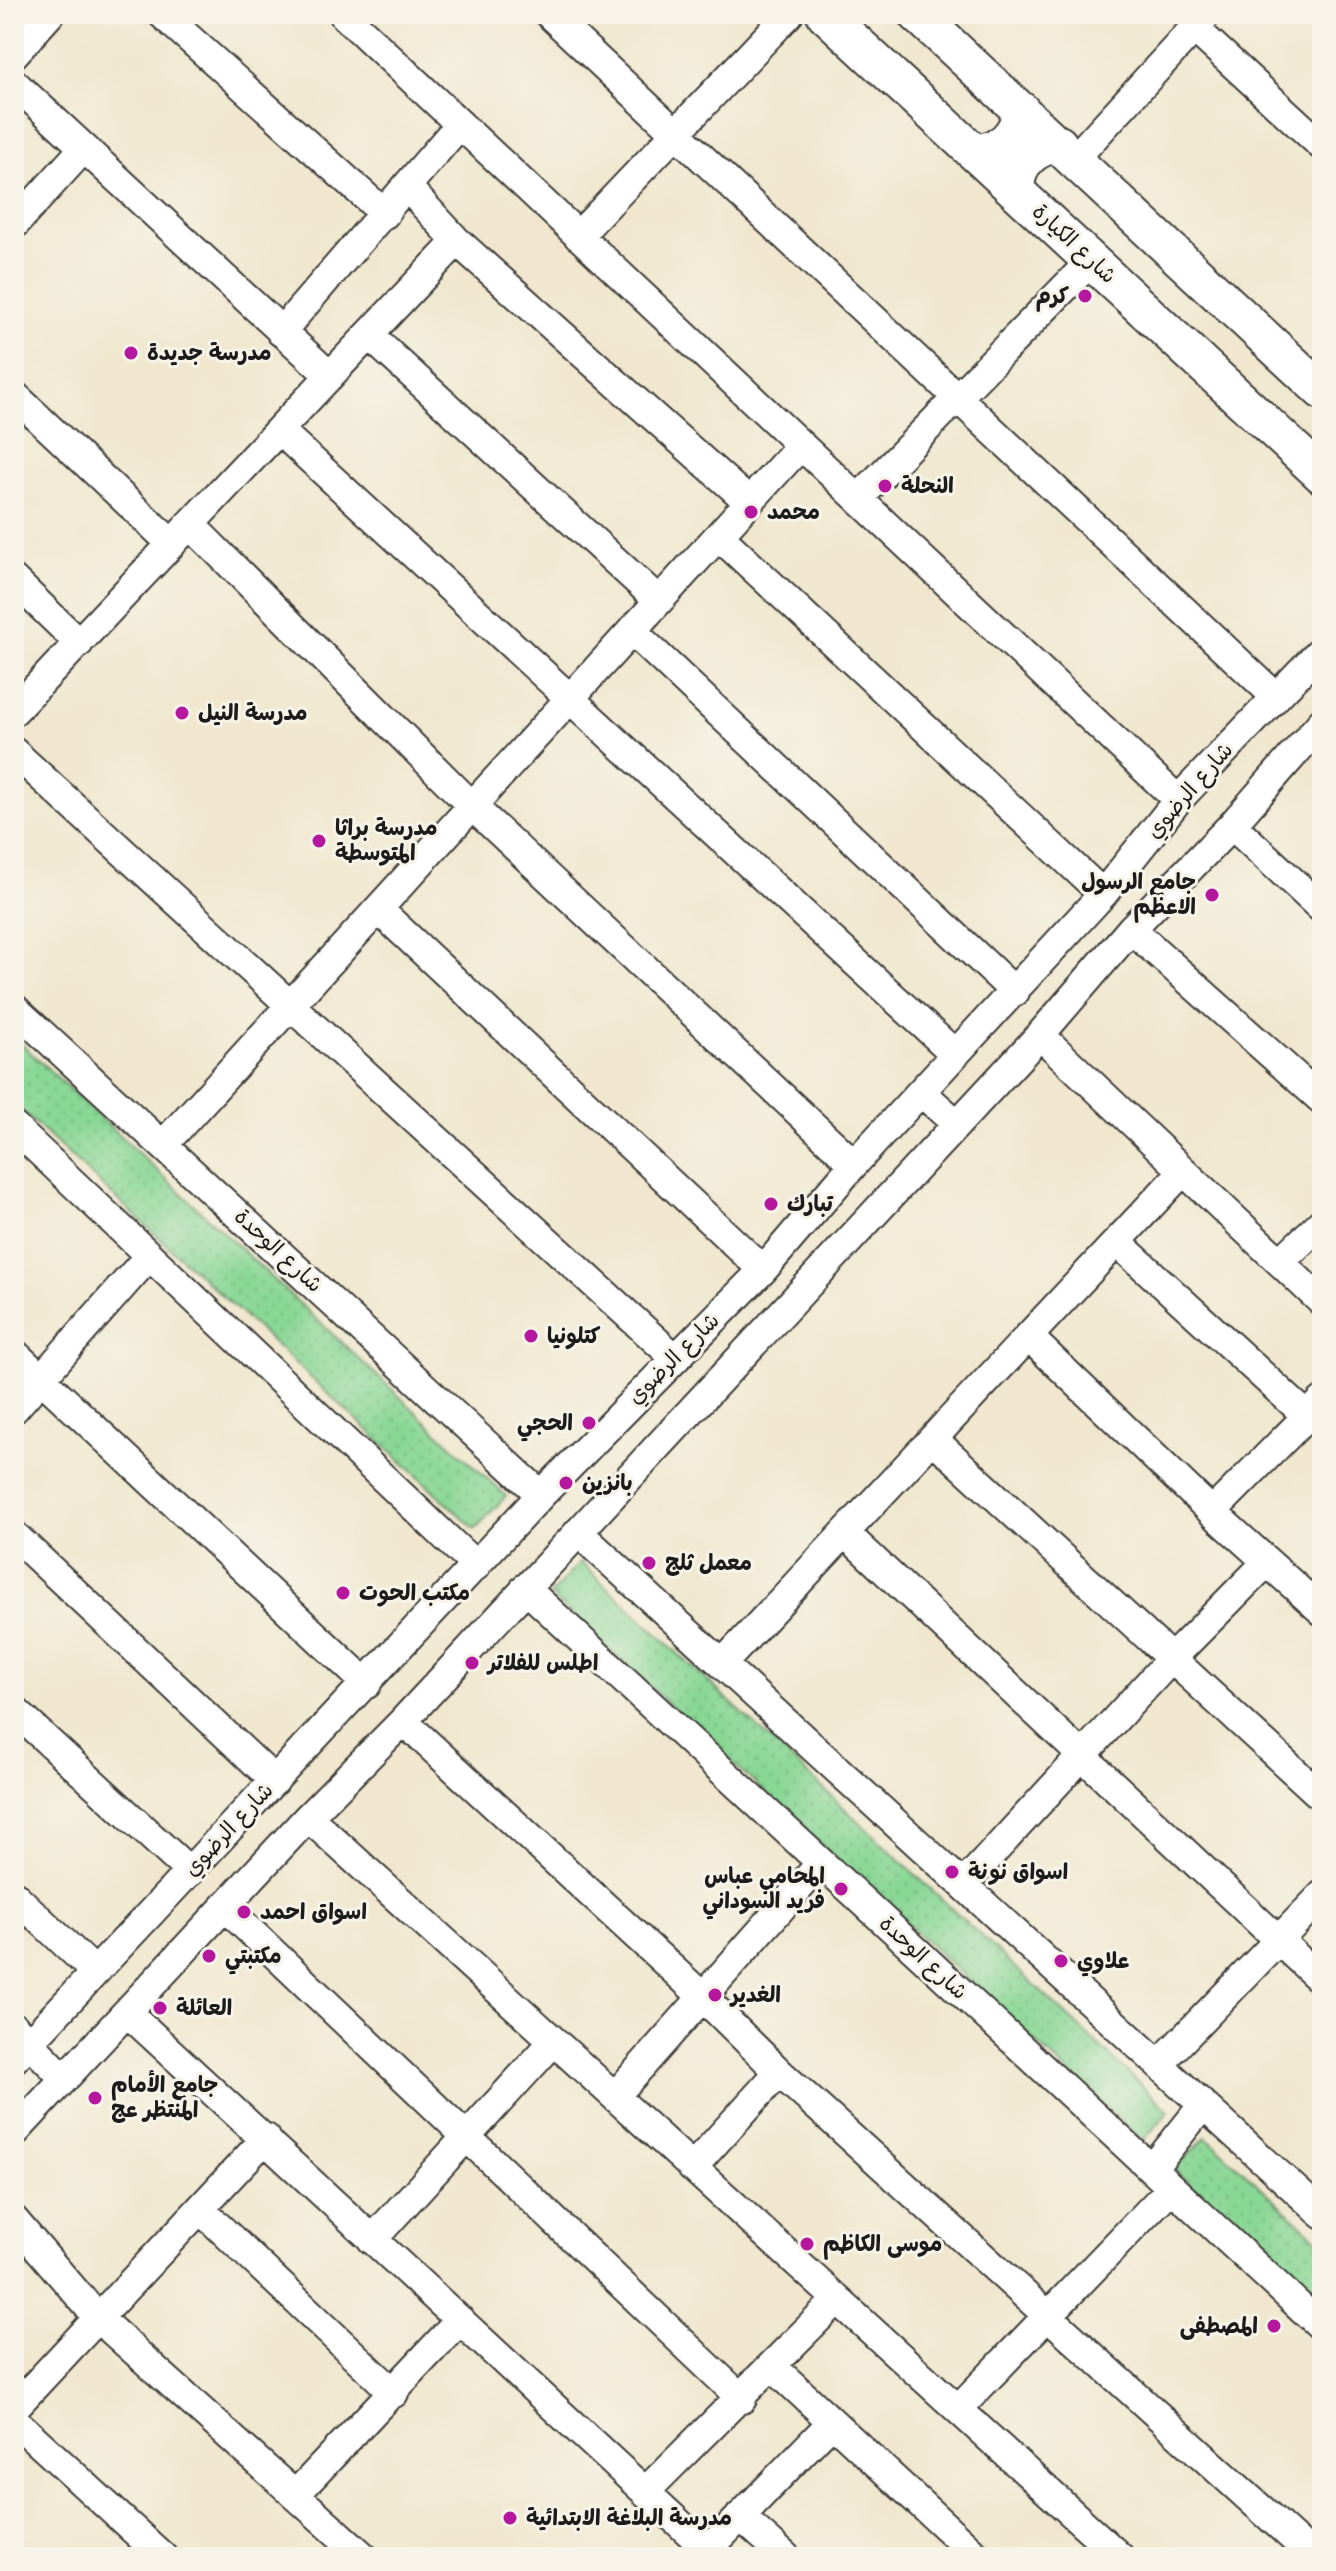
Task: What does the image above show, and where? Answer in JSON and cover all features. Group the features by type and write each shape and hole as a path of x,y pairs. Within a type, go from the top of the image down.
{"main road":[{"name":"شارع الكيارة","path":"825,14 1322,475"},
{"path":"917,14 1322,391"},
{"path":"975,152 994,149 1010,138 1021,110"},
{"path":"1016,191 1018,173 1027,158 1042,148 1067,151"}],"street":[{"path":"14,54 50,14"},
{"path":"162,14 385,214"},
{"path":"343,14 1178,800"},
{"path":"549,14 1276,697"},
{"path":"578,236 789,14"},
{"path":"1067,151 1200,21 1322,146"},
{"path":"14,83 330,376"},
{"path":"281,332 460,124"},
{"path":"20,208 84,148"},
{"path":"408,188 457,241 749,502"},
{"path":"14,711 457,241"},
{"path":"858,499 1091,261"},
{"path":"369,335 659,601"},
{"path":"14,395 181,534 854,1164"},
{"path":"279,430 955,1054"},
{"path":"163,1145 801,445"},
{"path":"719,536 1103,894"},
{"path":"14,580 79,643"},
{"path":"632,631 1015,992"},
{"name":"شارع الرضوي","path":"19,2043 95,1972 541,1495 763,1270 854,1164 1103,894 1178,800 1322,649"},
{"name":"شارع الرضوي","path":"14,2133 308,1817 403,1721 1040,1035 1131,929 1318,736"},
{"path":"14,752 675,1358"},
{"path":"1232,825 1322,909"},
{"path":"378,909 763,1270"},
{"path":"1131,929 1322,1100"},
{"name":"شارع الوحدة","path":"14,1008 541,1495"},
{"path":"1040,1035 1322,1302"},
{"path":"921,1092 957,1124"},
{"path":"14,1127 476,1566"},
{"path":"722,1664 1183,1171"},
{"path":"1280,1262 1322,1222"},
{"path":"1117,1242 1314,1409 1212,1512"},
{"path":"14,1409 149,1256"},
{"path":"1029,1337 1212,1512 1322,1611"},
{"path":"14,1353 367,1684"},
{"path":"933,1439 1322,1797"},
{"path":"578,1532 1322,2214"},
{"path":"845,1533 1322,1981"},
{"path":"14,1535 275,1781"},
{"path":"963,1885 1171,1659 1267,1562"},
{"name":"شارع الوحدة","path":"525,1588 1322,2327"},
{"path":"14,1710 190,1872"},
{"path":"403,1721 703,1997 779,2072 1314,2557"},
{"path":"308,1817 1120,2557"},
{"path":"615,2096 821,1863"},
{"path":"14,1895 95,1972"},
{"path":"1159,2064 1322,1895"},
{"path":"224,1906 742,2399"},
{"path":"127,2012 645,2492 704,2554 832,2422"},
{"path":"372,2240 554,2041"},
{"path":"19,2043 64,2078"},
{"path":"692,2168 779,2072"},
{"path":"958,2409 1048,2316 1161,2178 1203,2105"},
{"path":"14,2408 266,2138"},
{"path":"200,2209 394,2393"},
{"path":"14,2220 98,2318 295,2495 345,2551"},
{"path":"645,2492 742,2399 836,2301"},
{"path":"295,2495 460,2320"},
{"path":"773,2367 978,2557"},
{"path":"14,2420 163,2557"},
{"path":"740,2516 786,2557"}],"green space":[{"path":"14,1037 506,1496 475,1529 14,1104"},
{"path":"580,1562 1169,2111 1143,2141 550,1595"},
{"path":"1206,2137 1322,2243 1322,2310 1174,2170"}],"place":[{"name":"كرم","path":"1085,296"},
{"name":"مدرسة جديدة","path":"131,353"},
{"name":"النحلة","path":"885,486"},
{"name":"محمد","path":"751,512"},
{"name":"مدرسة النيل","path":"182,713"},
{"name":"مدرسة براثا المتوسطة","path":"319,841"},
{"name":"جامع الرسول الاعظم","path":"1212,895"},
{"name":"تبارك","path":"771,1204"},
{"name":"كتلونيا","path":"531,1336"},
{"name":"الحجي","path":"589,1423"},
{"name":"بانزين","path":"566,1483"},
{"name":"معمل ثلج","path":"649,1563"},
{"name":"مكتب الحوت","path":"343,1593"},
{"name":"اطلس للفلاتر","path":"472,1663"},
{"name":"اسواق نونة","path":"952,1872"},
{"name":"المحامي عباس فريد السوداني","path":"841,1889"},
{"name":"اسواق احمد","path":"244,1912"},
{"name":"مكتبتي","path":"209,1956"},
{"name":"علاوي","path":"1061,1961"},
{"name":"الغدير","path":"715,1995"},
{"name":"العائلة","path":"160,2008"},
{"name":"جامع الأمام المنتظر عج","path":"95,2098"},
{"name":"موسى الكاظم","path":"807,2244"},
{"name":"المصطفى","path":"1274,2326"},
{"name":"مدرسة البلاغة الابتدائية","path":"510,2518"}]}
